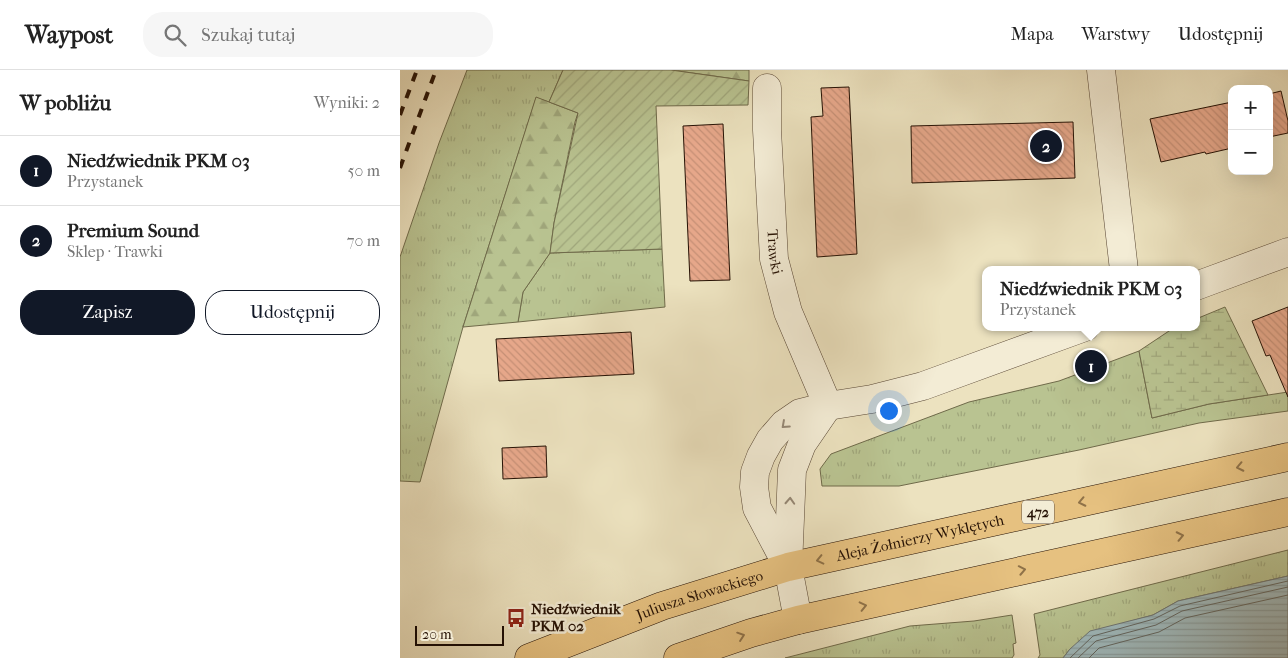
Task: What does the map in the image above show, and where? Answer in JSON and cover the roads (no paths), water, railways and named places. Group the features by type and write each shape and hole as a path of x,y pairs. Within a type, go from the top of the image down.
{"main road":[{"name":"Aleja Żołnierzy Wyklętych","path":"788,568 1288,457"},
{"path":"678,658 751,633 798,620 1288,512"},
{"name":"Juliusza Słowackiego","path":"529,658 662,606 788,568"}],"street":[{"path":"1101,70 1123,266"},
{"name":"Trawki","path":"767,88 767,130 774,259 788,312 828,406"},
{"path":"1200,285 1288,252"},
{"path":"788,568 757,508 754,488 761,456 770,440 784,424 800,413 828,406 872,399 923,386 1074,331"},
{"path":"798,620 788,568 792,470 802,444 828,406"}],"water":[{"path":"1288,576 1288,658 1063,658 1090,631 1153,615 1178,601"}],"railway":[{"path":"400,115 417,70"},
{"path":"400,168 436,70"}],"place":[{"name":"Premium Sound","path":"1046,146"},
{"name":"Niedźwiednik PKM 03","path":"1091,366"},
{"name":"Niedźwiednik PKM 02","path":"516,618"}]}
